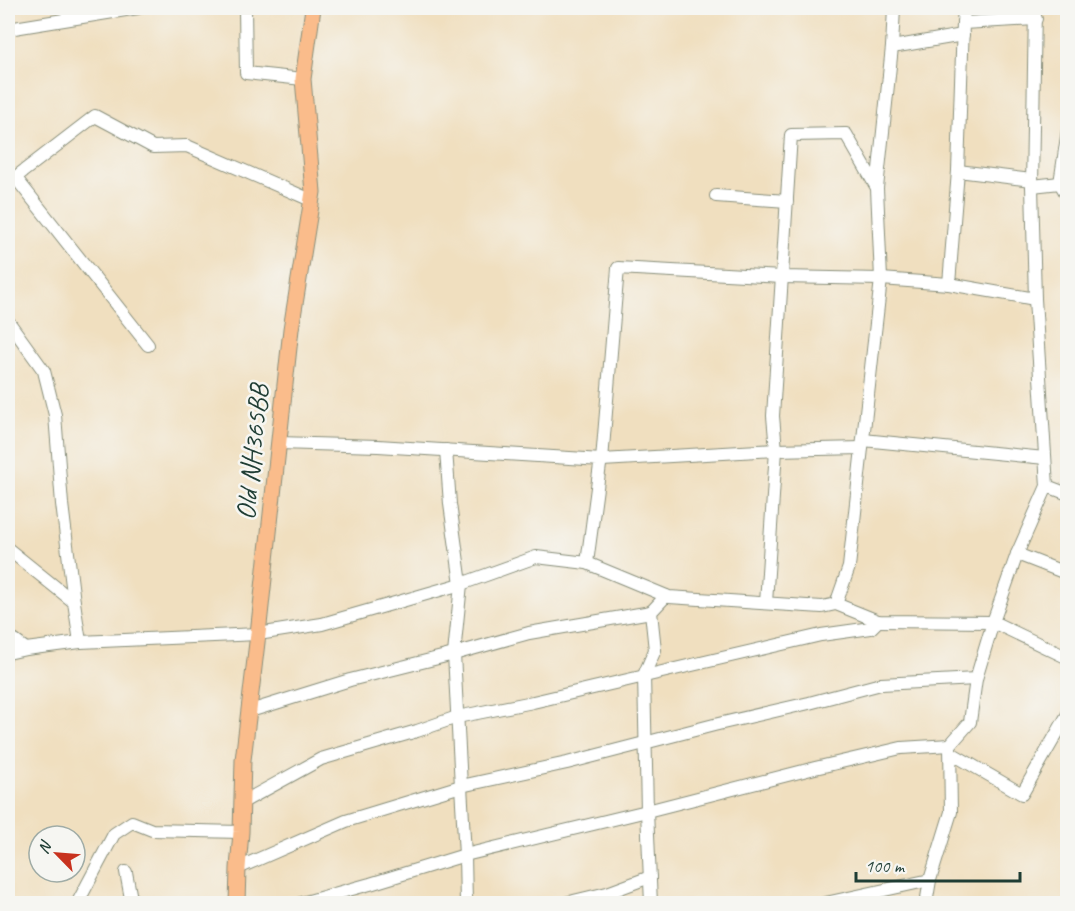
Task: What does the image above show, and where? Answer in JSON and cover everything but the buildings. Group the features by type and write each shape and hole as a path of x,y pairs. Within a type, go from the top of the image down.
{"main road":[{"name":"Old NH365BB","path":"237,903 243,760 291,328 313,192 303,79 313,8"}],"street":[{"path":"8,29 118,9 138,8"},
{"path":"245,8 246,73 303,79"},
{"path":"836,604 849,567 880,279 877,188 894,8"},
{"path":"949,284 958,171 964,8"},
{"path":"892,47 1035,13 1032,183 1035,299 1047,486 1017,554 993,622 976,679 970,722 950,749 951,812 930,880 926,903"},
{"path":"148,345 11,180 95,116 153,147 187,146 311,200"},
{"path":"1068,130 1060,183 1068,197"},
{"path":"766,603 776,450 773,416 791,135 846,134 877,188"},
{"path":"958,171 1032,183 1060,183"},
{"path":"716,196 787,201"},
{"path":"587,563 602,460 618,268 949,284 1035,299"},
{"path":"8,321 44,371 55,415 62,504 80,642"},
{"path":"279,443 378,446 602,460 862,444 1045,458"},
{"path":"446,450 450,504 461,584 454,654 466,903"},
{"path":"1047,486 1068,494"},
{"path":"8,549 74,602"},
{"path":"1017,554 1068,574"},
{"path":"8,653 80,642 258,634 322,624 461,584 536,557 587,563 669,597 822,607 836,604 878,621 993,622 1068,658"},
{"path":"250,711 350,680 529,633 651,612 666,596"},
{"path":"651,612 655,650 644,675 651,903"},
{"path":"241,802 321,759 457,717 533,702 821,635 871,628 878,621"},
{"path":"8,636 26,649"},
{"path":"238,868 346,821 461,786 567,763 880,684 976,679"},
{"path":"298,903 465,855 901,748 950,749 1022,794 1068,714"},
{"path":"77,903 114,834 132,822 152,830 241,832"},
{"path":"126,872 132,903"},
{"path":"561,903 606,892 650,877"},
{"path":"821,903 930,880"}]}
